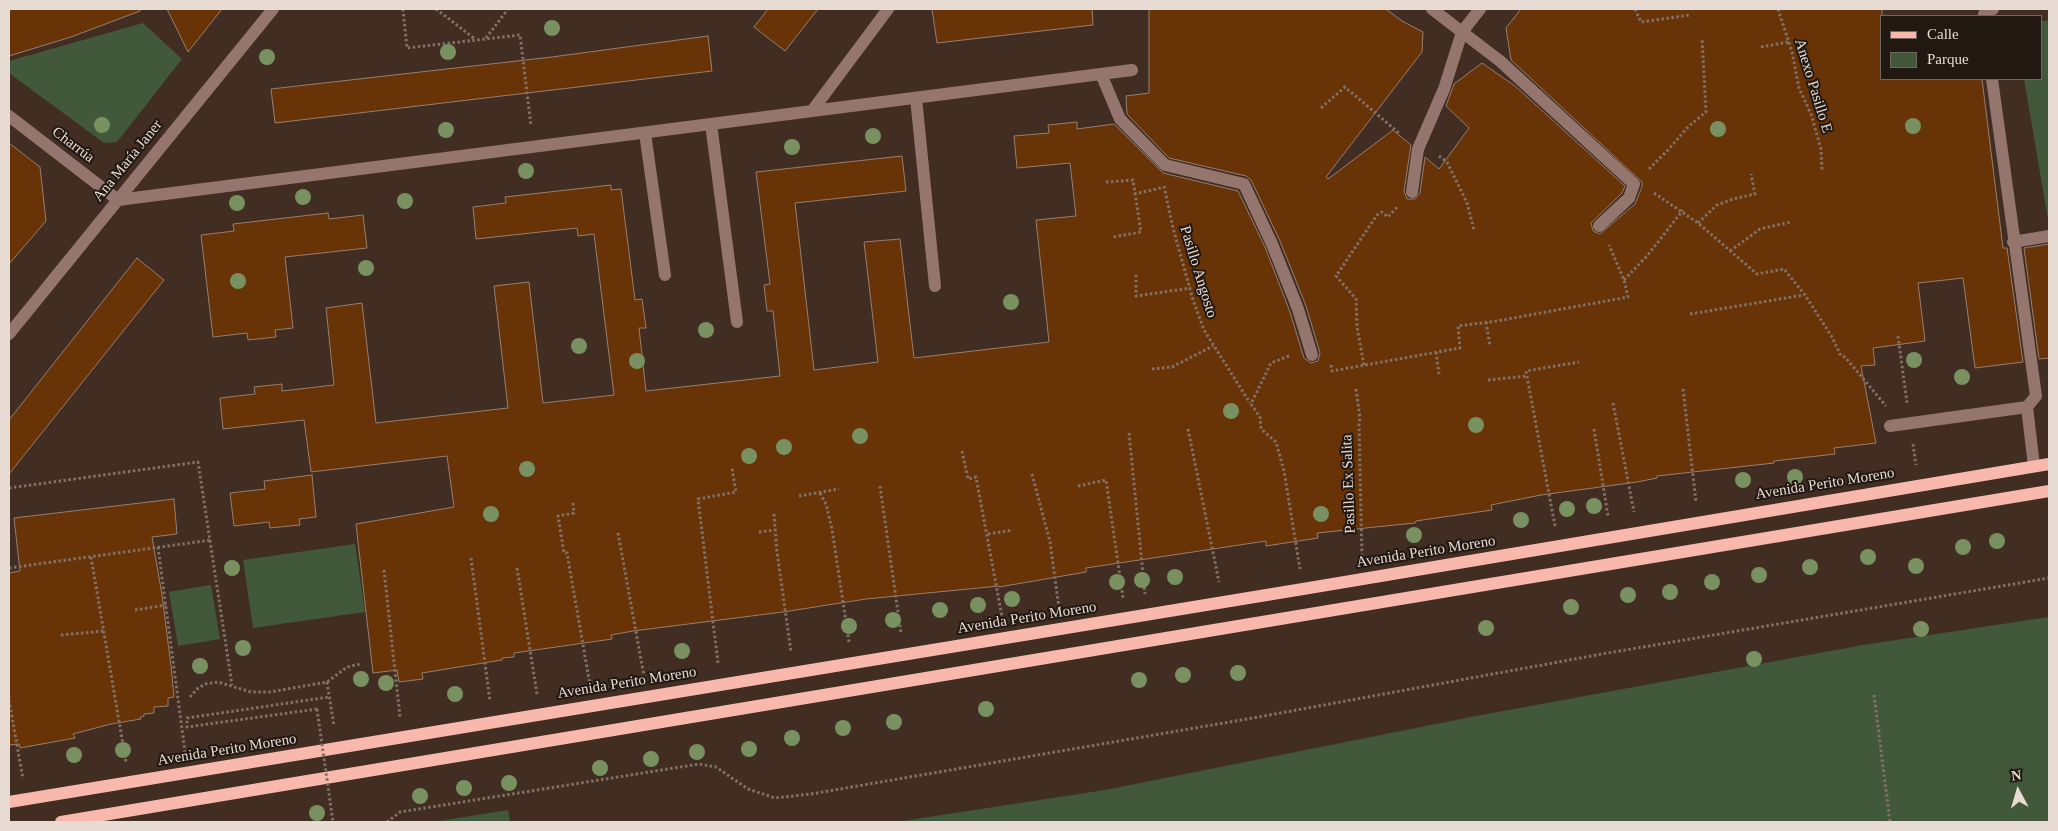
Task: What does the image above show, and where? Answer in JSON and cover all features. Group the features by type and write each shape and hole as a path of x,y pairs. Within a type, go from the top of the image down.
{"main road":[{"name":"Avenida Perito Moreno","path":"9,802 2049,464"},
{"path":"61,822 2049,490"}],"street":[{"name":"Ana María Janer","path":"9,334 273,9"},
{"path":"812,111 888,9"},
{"path":"1432,9 1500,61 1634,184 1629,198 1600,226"},
{"path":"1412,192 1419,146 1444,88 1462,32 1480,9"},
{"path":"118,200 1132,70"},
{"path":"1101,74 1120,119 1165,165 1244,184 1282,268 1312,355"},
{"path":"1896,425 2027,407 2036,396 2013,242 1992,80"},
{"path":"916,98 935,286"},
{"name":"Charrúa","path":"9,116 118,200"},
{"path":"711,124 737,322"},
{"path":"645,133 665,274"},
{"path":"2013,242 2049,236"},
{"path":"2027,407 2034,466"}],"path":[{"path":"403,9 408,48 520,35 534,147"},
{"path":"437,9 476,40"},
{"path":"485,39 508,9"},
{"path":"1635,9 1641,22 1690,15"},
{"name":"Anexo Pasillo E","path":"1778,9 1792,52 1799,88 1812,114 1821,149 1822,170"},
{"path":"1634,184 1667,152 1689,126 1706,112 1702,38"},
{"path":"1761,47 1788,42"},
{"path":"1321,108 1345,87 1419,146 1446,162 1467,203 1474,230"},
{"name":"Pasillo Angosto","path":"1165,165 1162,176 1172,228 1204,330 1260,417 1261,429 1276,442 1284,471 1303,589"},
{"path":"1698,223 1717,205 1755,194 1751,174"},
{"path":"1106,182 1133,180 1141,232 1113,237"},
{"path":"1634,184 1643,186 1683,210 1757,274 1784,269 1805,295 1832,337 1841,356 1845,357 1896,425"},
{"path":"1134,194 1164,188"},
{"path":"1364,365 1357,327 1356,299 1336,276 1377,215 1382,212 1388,217 1412,192"},
{"path":"1624,280 1647,256 1683,210"},
{"path":"1730,252 1760,229 1791,222"},
{"path":"1251,404 1272,363 1289,356 1329,354 1332,371 1460,348 1458,326 1628,297 1624,280 1600,226"},
{"path":"1136,275 1136,296 1191,288"},
{"path":"1690,314 1805,295"},
{"path":"1486,322 1490,346"},
{"path":"1152,369 1172,367 1213,346"},
{"path":"1436,352 1439,374"},
{"path":"1559,546 1526,371 1579,362"},
{"path":"1488,380 1527,376"},
{"name":"Pasillo Ex Salita","path":"1356,389 1360,418 1363,578"},
{"path":"1683,389 1698,522"},
{"path":"1613,403 1638,532"},
{"path":"1188,429 1224,602"},
{"path":"1594,429 1611,537"},
{"path":"1128,433 1148,614"},
{"path":"962,451 968,479 976,477 1006,637"},
{"path":"9,488 198,462 232,685"},
{"path":"721,684 698,499 736,492 732,468"},
{"path":"1032,474 1050,542 1061,628"},
{"path":"1078,486 1106,480 1126,618"},
{"path":"880,486 904,654"},
{"path":"799,496 839,489"},
{"path":"820,493 826,504 832,529 852,662"},
{"path":"573,503 574,513 558,516 564,553 567,552 593,705"},
{"path":"774,514 794,672"},
{"path":"758,532 775,530"},
{"path":"988,534 1013,530"},
{"path":"618,533 647,696"},
{"path":"9,568 211,540"},
{"path":"158,547 188,773"},
{"path":"91,557 129,782"},
{"path":"471,558 493,722"},
{"path":"517,568 540,714"},
{"path":"384,570 402,737"},
{"path":"387,822 400,812 699,764 716,767 748,789 775,798 811,794 2049,578"},
{"path":"135,610 166,605"},
{"path":"61,635 104,631"},
{"path":"190,697 205,684 218,682 251,692 270,692 327,682 347,667 360,664"},
{"path":"327,682 337,748"},
{"path":"1874,695 1890,822"},
{"path":"329,697 186,718 187,727 317,709 333,822"},
{"path":"9,700 27,799"}],"green space":[{"path":"2049,20 2048,220 2024,80 2043,80 2043,21"},
{"path":"143,23 182,59 117,142 104,143 9,73 9,61"},
{"path":"355,544 365,612 253,628 243,560"},
{"path":"211,585 220,639 178,646 169,592"},
{"path":"2049,617 2049,822 896,822 1105,790 1476,716 1863,645"},
{"path":"508,810 510,822 433,822"}],"building":[{"path":"9,9 140,9 140,11 71,37 9,56"},
{"path":"167,9 222,9 188,52"},
{"path":"768,9 818,9 785,51 754,27"},
{"path":"932,9 1092,9 1093,25 937,43"},
{"path":"1149,9 1386,9 1402,21 1423,32 1422,52 1326,177 1328,179 1393,130 1411,145 1404,191 1407,199 1415,199 1420,193 1425,157 1439,169 1469,128 1446,106 1454,84 1482,63 1515,86 1625,186 1622,193 1591,223 1593,231 1600,234 1635,204 1642,187 1642,182 1511,60 1506,28 1521,9 1882,9 1882,15 1880,15 1880,80 1982,80 2003,248 2007,248 2023,362 1975,368 1963,278 1918,283 1925,341 1873,348 1875,365 1861,366 1876,443 1834,448 1835,454 1657,476 1657,478 1637,482 1541,495 1491,505 1492,510 1416,521 1415,523 1317,533 1318,538 1266,546 1266,541 1086,568 1086,572 999,587 866,599 783,612 633,631 611,635 612,639 514,653 514,657 502,658 502,660 422,673 423,679 399,682 397,670 373,673 356,524 454,507 447,456 311,472 304,420 223,429 220,398 255,394 254,387 282,384 282,391 334,385 326,308 362,303 376,423 508,408 494,286 529,282 543,403 614,395 594,234 578,236 577,228 476,239 473,207 506,203 505,197 611,185 611,190 621,189 635,300 642,299 646,328 639,328 646,391 780,376 773,311 767,311 764,285 770,284 756,172 902,156 906,191 795,203 814,370 878,362 864,242 900,239 914,358 1049,342 1036,220 1076,216 1070,163 1017,168 1014,136 1049,133 1048,125 1077,122 1077,129 1114,124 1163,173 1238,191 1265,247 1290,312 1304,358 1311,363 1318,361 1320,353 1306,306 1280,241 1251,180 1246,176 1169,158 1127,114 1126,96 1149,93"},
{"path":"708,36 712,71 275,123 271,89 552,57"},
{"path":"9,143 40,167 46,221 9,264"},
{"path":"328,213 329,219 363,215 367,248 285,257 293,328 275,330 276,337 248,340 247,333 213,337 201,235 234,231 233,224"},
{"path":"2049,244 2049,358 2039,359 2024,248"},
{"path":"137,258 164,280 9,474 9,420"},
{"path":"312,475 316,517 299,519 300,525 270,528 269,522 234,526 230,493 265,489 264,481"},
{"path":"174,499 177,534 152,537 162,595 174,697 168,698 168,706 154,707 154,713 144,714 144,716 140,717 141,719 111,724 73,734 75,738 20,748 19,744 9,745 9,573 20,571 14,518"}]}
